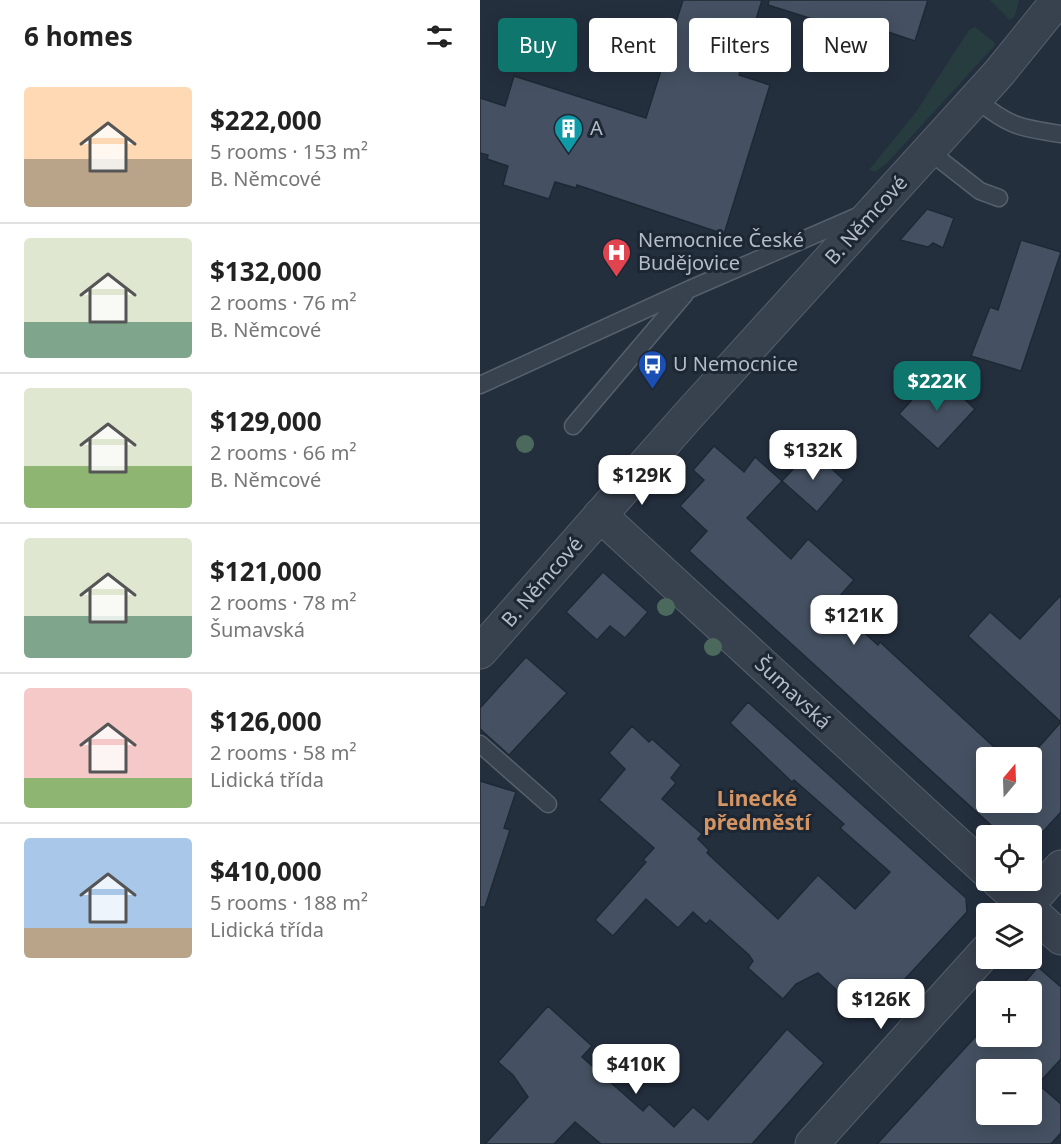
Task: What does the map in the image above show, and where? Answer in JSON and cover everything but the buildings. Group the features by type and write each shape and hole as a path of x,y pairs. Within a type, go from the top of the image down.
{"street":[{"name":"B. Němcové","path":"480,652 600,515 1019,51 1058,0"},
{"name":"Šumavská","path":"600,515 976,861"},
{"path":"1029,903 1061,867"},
{"path":"1007,891 1017,903"},
{"path":"1042,924 1061,938"},
{"path":"812,1144 976,962"}],"lane":[{"path":"976,99 1002,120 1031,129 1061,134"},
{"path":"929,151 980,191 999,198"},
{"path":"480,385 690,289 877,208"},
{"path":"573,426 690,289"},
{"path":"480,744 548,804"}],"green space":[{"path":"990,0 1019,0 1015,16 1010,20"},
{"path":"975,27 996,44 887,163 875,172 869,170 916,112 969,30"}],"place":[{"name":"A","path":"569,154"},
{"name":"Nemocnice České Budějovice","path":"617,278"},
{"name":"U Nemocnice","path":"652,390"}],"district":[{"name":"Linecké předměstí","path":"757,811"}]}
